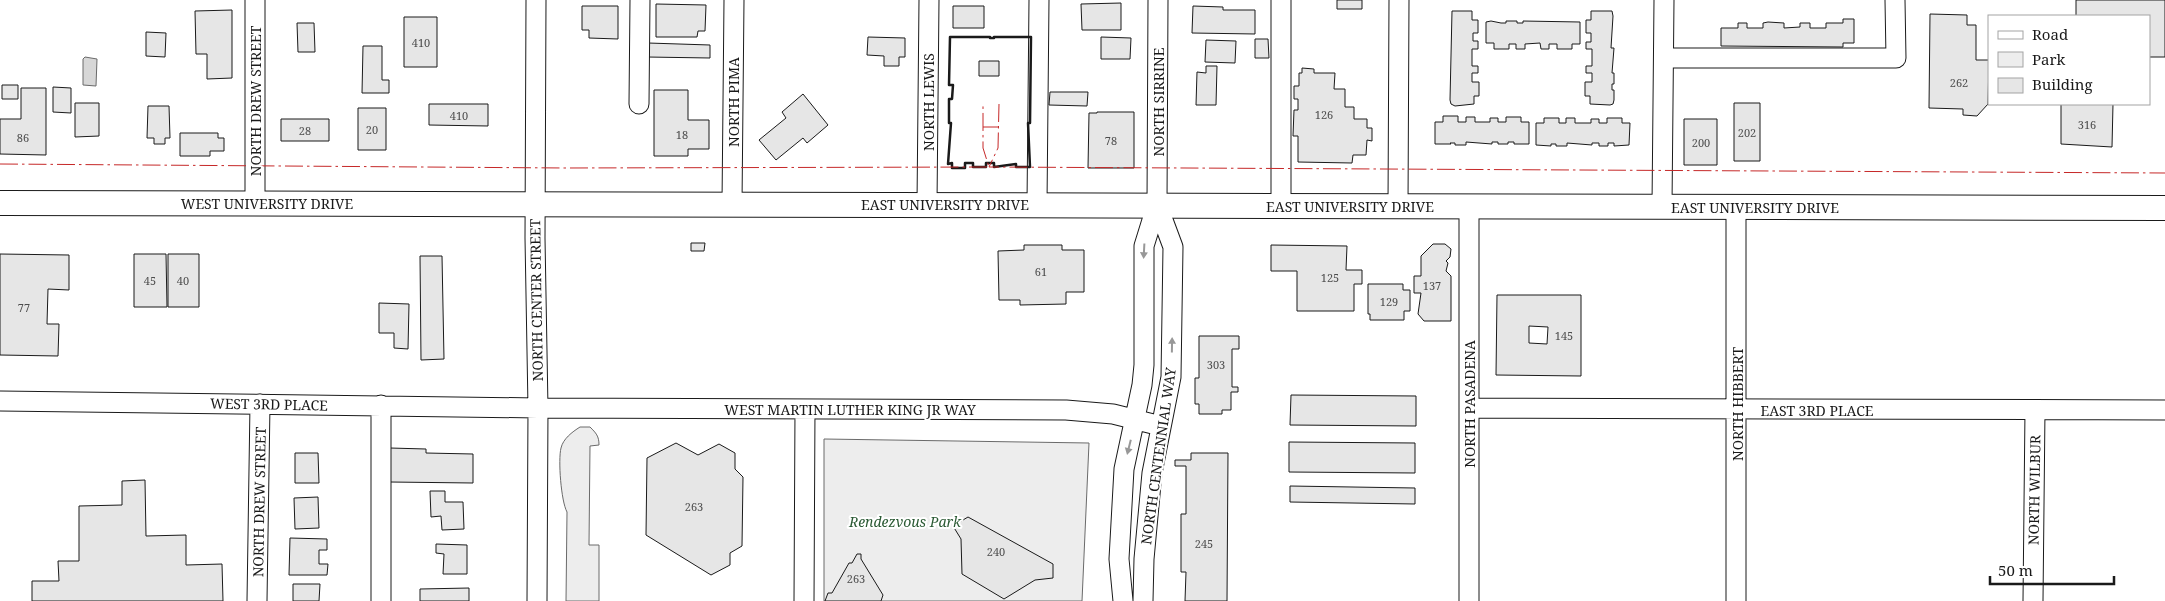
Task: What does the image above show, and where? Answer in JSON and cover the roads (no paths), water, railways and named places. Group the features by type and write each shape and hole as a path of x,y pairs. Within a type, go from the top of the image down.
{"main road":[{"name":"WEST UNIVERSITY DRIVE","path":"0,203 535,204"},
{"name":"EAST UNIVERSITY DRIVE","path":"535,204 1157,204 2165,208"}],"street":[{"name":"NORTH DREW STREET","path":"255,0 255,202"},
{"name":"NORTH CENTER STREET","path":"536,0 535,204 538,601"},
{"path":"639,104 640,0"},
{"name":"NORTH PIMA","path":"732,204 734,0"},
{"name":"NORTH LEWIS","path":"927,204 929,0"},
{"path":"1037,204 1039,0"},
{"name":"NORTH SIRRINE","path":"1157,204 1158,0"},
{"path":"1281,0 1281,205"},
{"path":"1398,206 1400,0"},
{"path":"1662,206 1664,0"},
{"path":"1664,58 1896,58 1896,0"},
{"name":"NORTH CENTENNIAL WAY","path":"1123,601 1119,559 1120,513 1124,469 1136,420 1144,365 1144,246 1157,204"},
{"name":"NORTH CENTENNIAL WAY","path":"1143,601 1144,559 1151,483 1171,377 1173,247 1157,204"},
{"name":"NORTH PASADENA","path":"1469,601 1470,206"},
{"name":"NORTH HIBBERT","path":"1736,207 1736,601"},
{"name":"WEST 3RD PLACE","path":"0,401 538,408"},
{"name":"NORTH DREW STREET","path":"257,601 260,404"},
{"path":"381,406 381,601"},
{"name":"WEST MARTIN LUTHER KING JR WAY","path":"538,408 1066,410 1114,414 1161,426"},
{"name":"EAST 3RD PLACE","path":"1469,408 2165,410"},
{"path":"804,601 805,409"},
{"name":"NORTH WILBUR","path":"2033,601 2035,410"}],"park label":[{"name":"Rendezvous Park","path":"905,521"}]}
